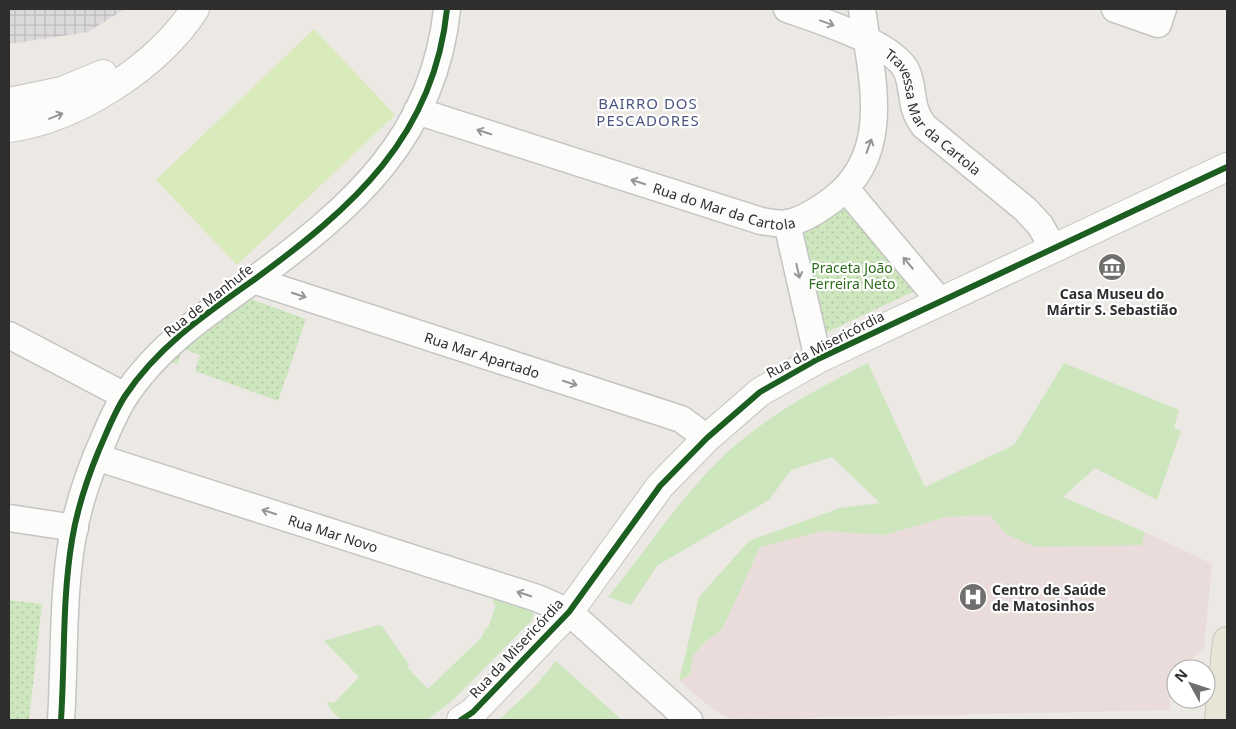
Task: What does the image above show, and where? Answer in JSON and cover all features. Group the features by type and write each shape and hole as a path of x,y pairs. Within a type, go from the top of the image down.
{"main road":[{"path":"1219,720 1227,641"}],"street":[{"path":"9,102 62,91 106,72 155,37 183,9"},
{"path":"9,128 55,116 109,88 154,56 181,28 195,9"},
{"name":"Rua de Manhufe","path":"61,718 67,582 75,528 85,487 96,457 125,396 170,343 201,317 323,227 354,199 389,159 417,111 439,54 447,9"},
{"name":"Travessa Mar da Cartola","path":"787,9 866,39 899,60 907,72 916,116 924,126 1025,208 1040,225 1053,248"},
{"name":"Rua do Mar da Cartola","path":"417,111 761,221 787,223 820,208 846,189 861,166 871,141 876,110 862,9"},
{"path":"1115,9 1158,24 1163,9"},
{"name":"Rua da Misericórdia","path":"462,720 473,712 569,612 660,486 707,438 760,392 818,359 939,300 1226,168"},
{"path":"846,189 939,300"},
{"path":"787,223 818,359"},
{"name":"Rua Mar Apartado","path":"253,280 681,419 707,438"},
{"path":"9,335 125,396"},
{"name":"Rua Mar Novo","path":"96,457 537,598 569,612 689,720"},
{"path":"9,518 75,528"}],"shaded area":[{"path":"9,9 125,9 88,32 9,44"},
{"name":"Centro de Saúde de Matosinhos","path":"990,515 1006,534 1142,545 1145,532 1212,564 1204,649 1192,659 1166,659 1166,709 1170,710 746,719 730,718 713,709 679,681 690,674 693,656 714,634 722,630 760,547 822,531 885,535 946,517"}],"green space":[{"path":"314,29 395,115 237,265 156,180"},
{"name":"Praceta João Ferreira Neto","path":"846,205 917,290 823,334 801,234 802,229"},
{"path":"245,297 306,319 278,401 195,371 200,355 183,349 177,364 167,360"},
{"path":"868,363 925,487 1014,445 1064,363 1179,410 1174,428 1181,431 1157,500 1095,468 1063,497 1145,532 1142,545 1035,547 1006,534 990,515 946,517 885,535 822,531 760,547 722,630 705,642 693,656 690,674 679,681 699,597 749,541 840,508 880,503 832,457 791,470 769,500 658,565 631,605 608,597 698,482 732,448 763,423 797,401"},
{"path":"495,596 534,611 532,620 453,700 427,720 341,720 330,709 327,701 334,703 359,677 324,641 378,625 382,626 409,665 407,667 428,689 481,638 486,628 488,628 496,605 493,603"},
{"path":"9,600 42,604 29,720 9,720"},
{"path":"556,661 622,720 499,720 536,685"}],"cycle path":[{"path":"61,720 65,608 72,540 87,483 117,409 138,378 168,346 201,318 291,252 324,225 355,196 382,165 406,132 425,95 439,54 447,9"},
{"path":"461,720 473,712 569,612 660,486 707,438 760,392 818,359 1227,167"}],"place":[{"name":"Casa Museu do Mártir S. Sebastião","path":"1112,267"},
{"name":"Centro de Saúde de Matosinhos","path":"973,597"}],"district":[{"name":"BAIRRO DOS PESCADORES","path":"648,112"}]}
